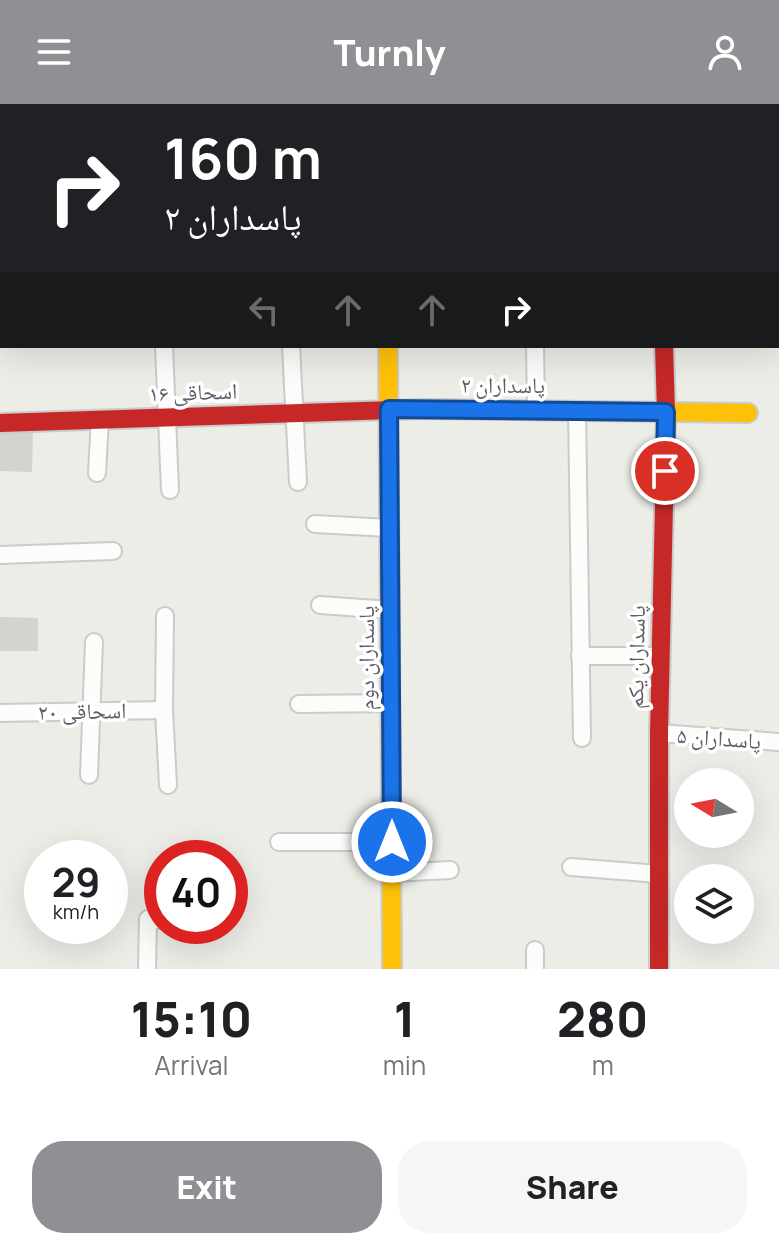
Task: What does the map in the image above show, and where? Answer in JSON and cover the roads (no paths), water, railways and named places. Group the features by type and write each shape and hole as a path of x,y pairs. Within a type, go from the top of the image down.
{"street":[{"path":"164,348 170,490"},
{"path":"291,348 298,482"},
{"name":"پاسداران دوم","path":"388,348 392,969"},
{"path":"535,348 536,409"},
{"name":"پاسداران یکم","path":"659,969 659,733 666,412 664,348"},
{"name":"اسحاقی ۱۶","path":"0,423 389,409"},
{"name":"پاسداران ۲","path":"389,409 748,413"},
{"path":"577,410 582,738"},
{"path":"97,473 100,419"},
{"path":"315,524 389,528"},
{"path":"0,555 113,551"},
{"path":"320,605 390,610"},
{"path":"165,616 164,710 168,785"},
{"path":"89,775 94,642"},
{"path":"580,656 660,656"},
{"path":"299,704 391,703"},
{"name":"اسحاقی ۲۰","path":"0,713 164,710"},
{"name":"پاسداران ۵","path":"659,733 779,742"},
{"path":"279,842 392,842"},
{"path":"571,867 659,874"},
{"path":"392,873 450,870"},
{"path":"147,969 148,944"},
{"path":"535,950 535,969"}]}
